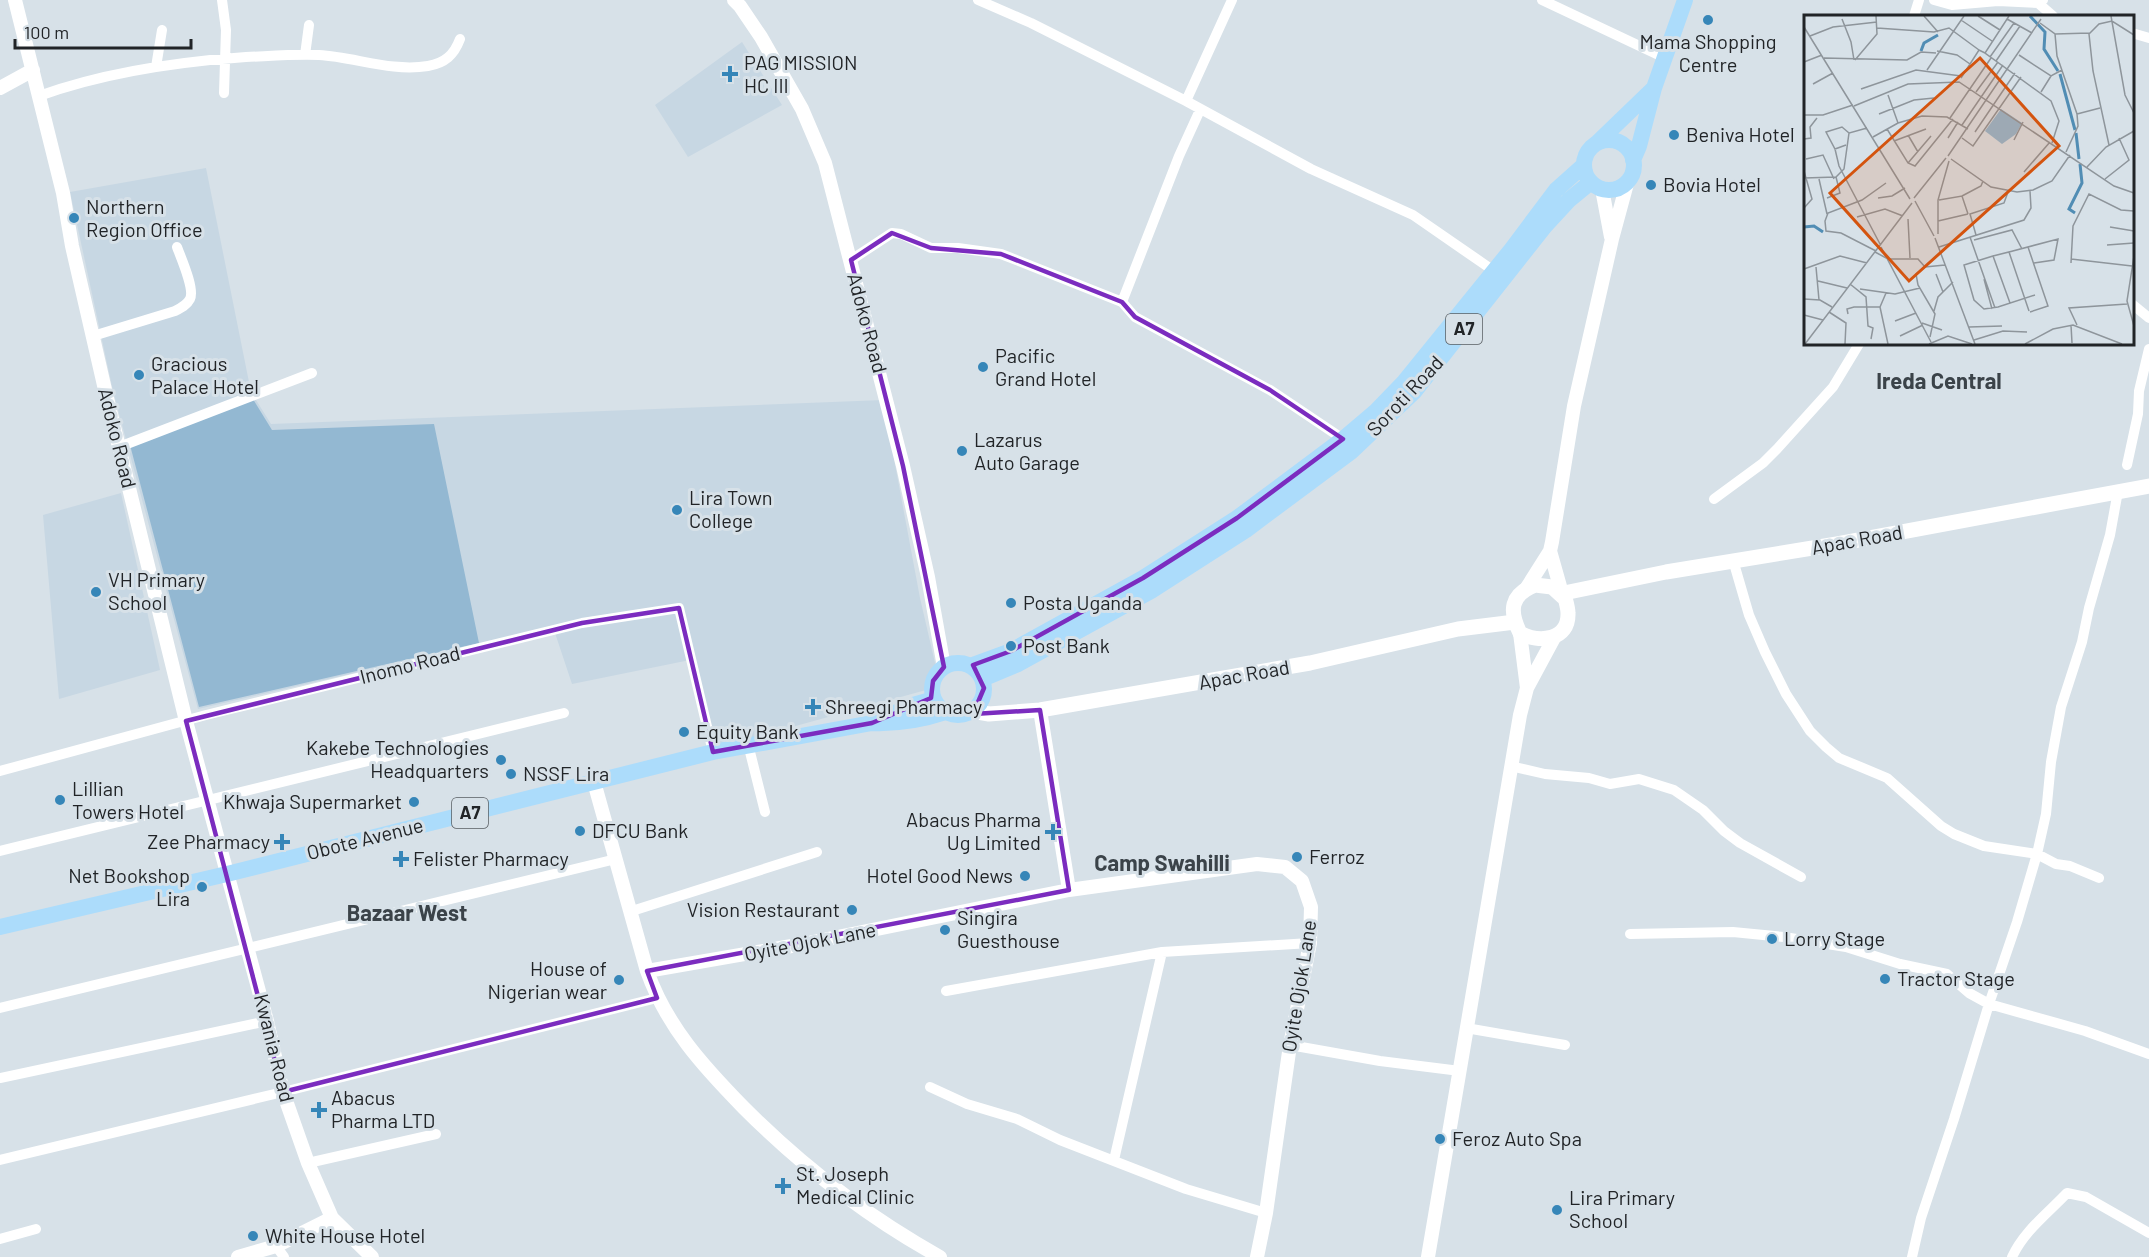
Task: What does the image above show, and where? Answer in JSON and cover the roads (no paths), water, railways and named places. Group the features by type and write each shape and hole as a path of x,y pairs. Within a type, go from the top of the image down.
{"main road":[{"name":"A7","path":"1562,195 1596,186 1616,189 1632,174 1633,160 1639,146 1654,88 1685,0"},
{"name":"A7","path":"1562,195 1584,165 1588,151 1654,88"},
{"path":"1598,142 1613,140 1620,143 1626,147 1633,160"},
{"path":"1584,165 1586,174 1596,186"},
{"name":"Soroti Road","path":"1347,445 1404,382 1494,271 1562,195"},
{"name":"Soroti Road","path":"1347,445 1414,392 1545,226 1562,195"},
{"name":"A7","path":"982,679 1018,664 1151,591 1347,445"},
{"name":"Apac Road","path":"1564,595 1733,560 1837,544 2149,486"},
{"name":"A7","path":"944,667 952,664 970,666 1011,651 1241,524"},
{"path":"1535,585 1544,585 1564,595 1568,613 1562,630 1555,636 1546,640 1536,640 1517,627 1513,613 1514,603 1526,589 1535,585"},
{"name":"Apac Road","path":"972,711 995,714 1040,710 1310,663 1458,629 1517,627"},
{"path":"970,666 982,679 982,697 972,711"},
{"path":"944,667 933,681 932,690 934,699 946,712"},
{"name":"Obote Avenue","path":"872,723 934,699"},
{"name":"A7","path":"946,712 955,714 972,711"},
{"name":"Obote Avenue","path":"0,927 227,874 748,744 872,723 902,722 946,712"}],"street":[{"name":"Adoko Road","path":"15,0 63,193 72,246 119,447 186,721 227,874"},
{"path":"222,0 226,30 224,93"},
{"name":"Adoko Road","path":"734,0 761,38 802,109 825,163 903,466 928,577 944,667"},
{"path":"978,0 1020,17 1186,101 1311,169 1413,216 1494,271"},
{"path":"1186,101 1232,0"},
{"path":"1542,0 1665,58"},
{"path":"1914,15 1919,0"},
{"path":"1934,0 1952,5 1998,1 2040,2 2052,15"},
{"path":"305,55 309,25"},
{"path":"156,67 162,30"},
{"path":"2134,33 2149,38"},
{"path":"39,96 66,86 156,67 226,58 321,55 411,69 444,62 452,55 460,39"},
{"path":"0,88 33,70"},
{"path":"1122,302 1179,156 1200,110"},
{"path":"1526,589 1550,551 1574,406 1612,239 1628,180"},
{"path":"1596,186 1612,239"},
{"path":"851,261 892,233 901,234 932,248 958,248 1001,254 1122,302 1135,317 1270,390 1347,445"},
{"path":"93,336 185,306 192,291 177,247"},
{"path":"2134,305 2149,318"},
{"path":"1714,499 1763,464 1833,387 1858,345"},
{"path":"2127,465 2139,414 2139,391 2149,349"},
{"path":"119,447 312,373"},
{"path":"1912,1257 1921,1218 2037,854 2046,814 2051,762 2061,707 2082,642 2089,608 2110,535 2118,491"},
{"path":"1550,551 1564,595"},
{"path":"1733,560 1749,615 1768,660 1786,694 1810,731 1826,747 1839,758 1887,778 1941,826 1954,834 1984,846 2037,854 2056,864 2070,866 2099,879"},
{"name":"Inomo Road","path":"0,771 186,721 582,623 679,608 713,752"},
{"path":"1517,627 1527,688"},
{"path":"1428,1257 1520,716 1527,688 1555,636"},
{"path":"1040,710 1069,890"},
{"path":"0,851 564,713"},
{"path":"748,744 765,812"},
{"path":"1510,766 1545,774 1590,778 1610,784 1639,779 1674,790 1703,810 1740,843 1801,878"},
{"path":"594,782 647,971 657,998 675,1029 708,1071 772,1136 869,1215 940,1257"},
{"path":"632,911 817,852"},
{"path":"0,1008 616,859"},
{"name":"Oyite Ojok Lane","path":"647,971 803,944 1069,890 1257,864 1285,867 1302,881 1311,907 1310,943 1290,1045 1266,1213 1257,1257"},
{"name":"Kwania Road","path":"227,874 267,1021 283,1092 308,1163 332,1218"},
{"path":"1630,934 1733,932 1846,947 1900,964 1947,974 1969,993 1989,1004 2085,1031 2149,1054"},
{"path":"946,991 1162,952 1310,943"},
{"path":"1114,1160 1162,952"},
{"path":"0,1160 657,998"},
{"path":"0,1078 267,1021"},
{"path":"1466,1028 1565,1045"},
{"path":"1290,1045 1380,1061 1460,1071"},
{"path":"930,1087 967,1104 1017,1119 1060,1140 1186,1189 1266,1213"},
{"path":"308,1163 436,1134"},
{"path":"2012,1257 2029,1230 2067,1193 2086,1197 2149,1233"},
{"path":"238,1257 280,1251 332,1218 372,1257"},
{"path":"0,1239 36,1229"}],"place":[{"name":"Mama Shopping Centre","path":"1708,20"},
{"name":"PAG MISSION HC III","path":"730,74"},
{"name":"Beniva Hotel","path":"1674,135"},
{"name":"Bovia Hotel","path":"1651,185"},
{"name":"Northern Region Office","path":"74,218"},
{"name":"Pacific Grand Hotel","path":"983,367"},
{"name":"Gracious Palace Hotel","path":"139,375"},
{"name":"Lazarus Auto Garage","path":"962,451"},
{"name":"Lira Town College","path":"677,510"},
{"name":"VH Primary School","path":"96,592"},
{"name":"Posta Uganda","path":"1011,603"},
{"name":"Post Bank","path":"1011,646"},
{"name":"Shreegi Pharmacy","path":"813,707"},
{"name":"Equity Bank","path":"684,732"},
{"name":"Kakebe Technologies Headquarters","path":"501,760"},
{"name":"NSSF Lira","path":"511,774"},
{"name":"Lillian Towers Hotel","path":"60,800"},
{"name":"Khwaja Supermarket","path":"414,802"},
{"name":"DFCU Bank","path":"580,831"},
{"name":"Abacus Pharma Ug Limited","path":"1053,832"},
{"name":"Zee Pharmacy","path":"282,842"},
{"name":"Ferroz","path":"1297,857"},
{"name":"Felister Pharmacy","path":"401,859"},
{"name":"Hotel Good News","path":"1025,876"},
{"name":"Net Bookshop Lira","path":"202,887"},
{"name":"Vision Restaurant","path":"852,910"},
{"name":"Singira Guesthouse","path":"945,930"},
{"name":"Lorry Stage","path":"1772,939"},
{"name":"Tractor Stage","path":"1885,979"},
{"name":"House of Nigerian wear","path":"619,980"},
{"name":"Abacus Pharma LTD","path":"319,1110"},
{"name":"Feroz Auto Spa","path":"1440,1139"},
{"name":"St. Joseph Medical Clinic","path":"783,1186"},
{"name":"Lira Primary School","path":"1557,1210"},
{"name":"White House Hotel","path":"253,1236"}],"district":[{"name":"Ireda Central","path":"1939,381"},
{"name":"Camp Swahilli","path":"1162,863"},
{"name":"Bazaar West","path":"407,913"}]}
